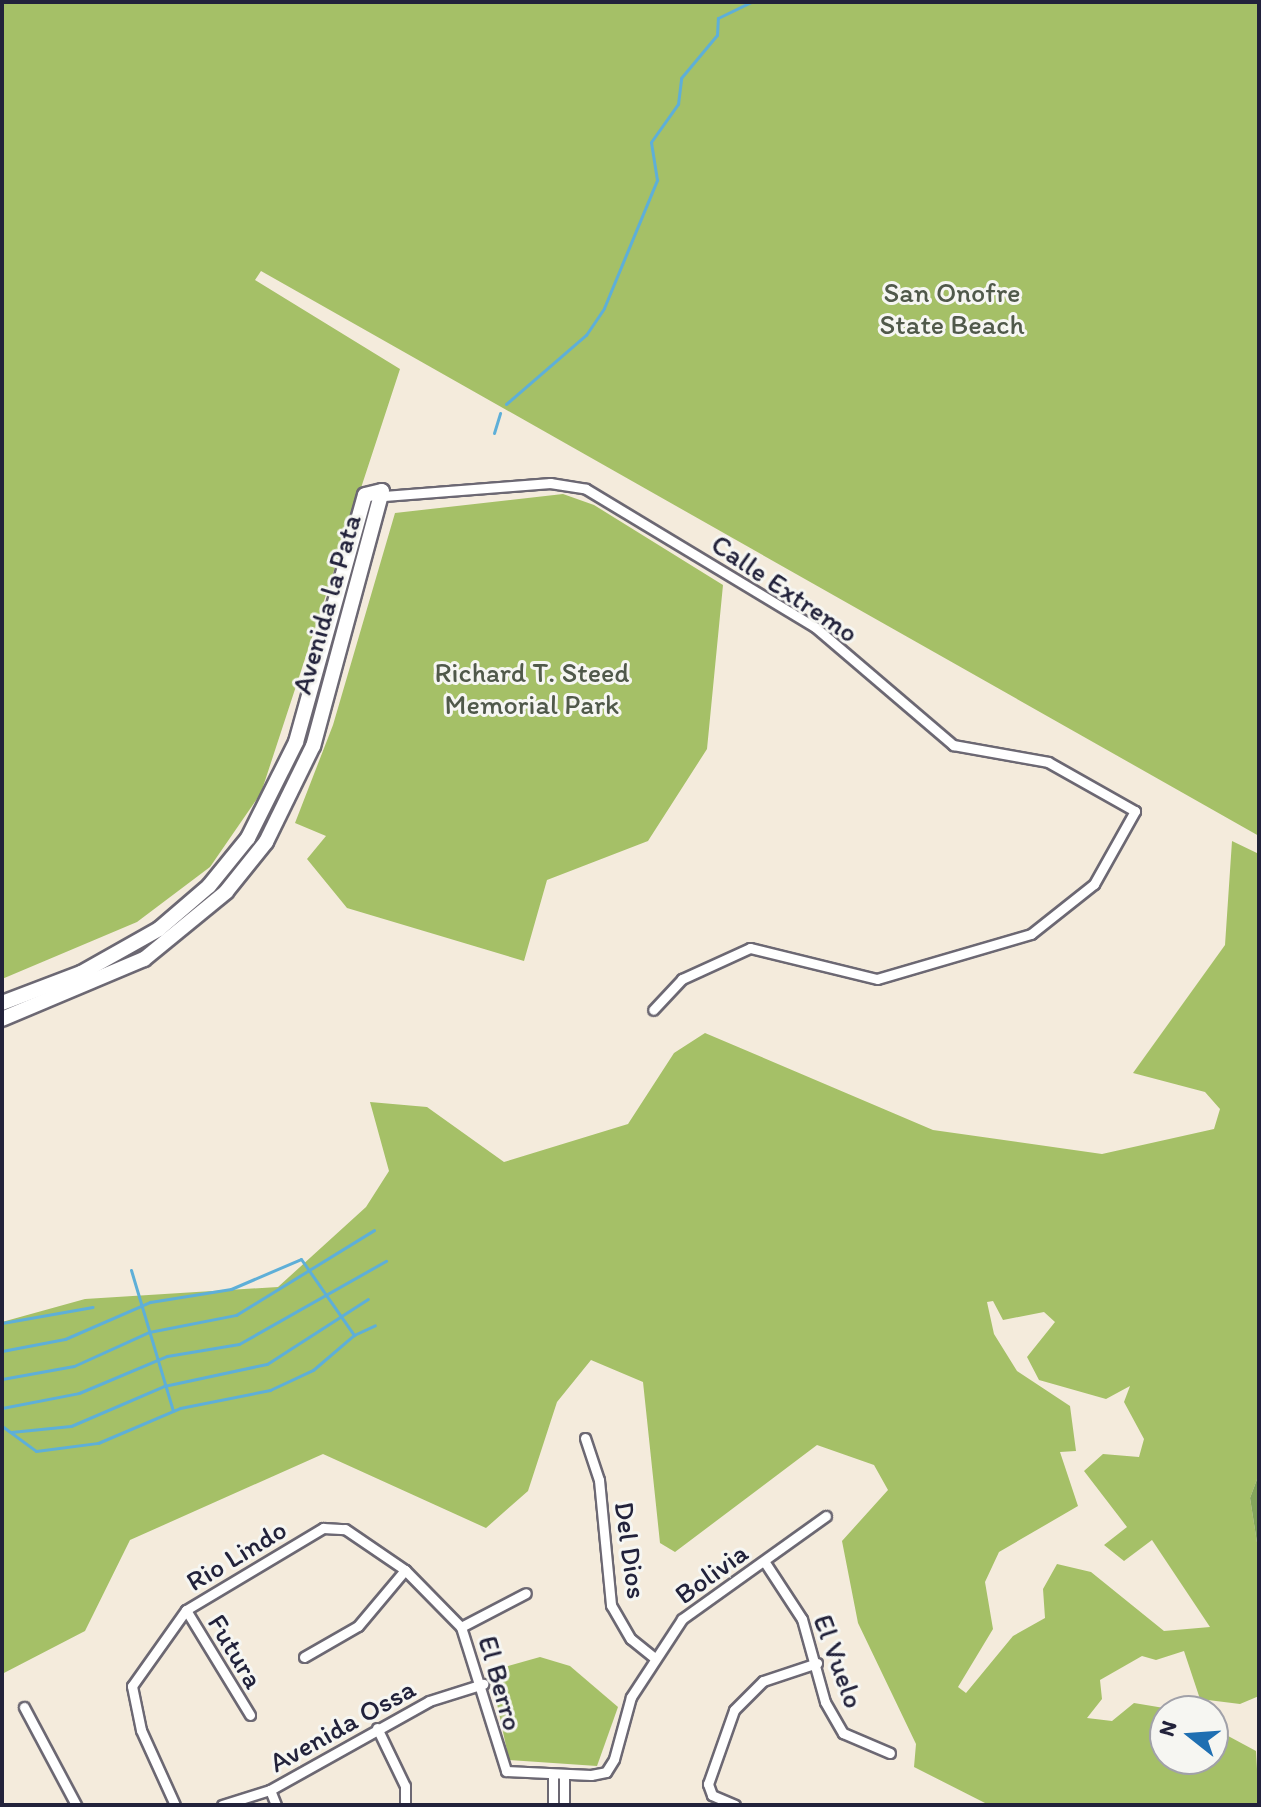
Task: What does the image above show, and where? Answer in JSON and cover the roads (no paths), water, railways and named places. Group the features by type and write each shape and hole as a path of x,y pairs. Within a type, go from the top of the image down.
{"main road":[{"name":"Avenida la Pata","path":"2,1003 81,973 159,929 209,886 248,838 296,742 365,495 377,487 384,496 313,746 266,842 226,892 144,959 2,1019"}],"street":[{"name":"Calle Extremo","path":"384,496 550,483 586,489 815,627 953,745 1048,762 1135,811 1094,884 1031,934 877,979 750,948 682,979 653,1010"},
{"name":"Del Dios","path":"585,1438 599,1480 611,1605 631,1639 653,1657"},
{"name":"Bolivia","path":"559,1774 606,1772 631,1697 653,1657 682,1619 826,1516"},
{"name":"El Berro","path":"333,1525 405,1570 461,1627 483,1684 506,1771 559,1774"},
{"name":"Rio Lindo","path":"175,1805 141,1730 132,1686 186,1610 333,1525"},
{"name":"El Vuelo","path":"764,1561 802,1619 843,1733 890,1753"},
{"path":"304,1657 358,1626 405,1570"},
{"path":"461,1627 526,1593"},
{"name":"Futura","path":"186,1610 250,1715"},
{"path":"735,1805 712,1795 710,1776 734,1710 763,1681 817,1663"},
{"name":"Avenida Ossa","path":"222,1805 270,1790 377,1728 483,1684"},
{"path":"24,1707 76,1805"},
{"path":"377,1728 405,1786 405,1805"},
{"path":"553,1805 559,1774"},
{"path":"559,1774 564,1805"},
{"path":"270,1790 276,1805"}],"waterway":[{"path":"506,404 586,335 604,308 657,180 651,142 678,104 681,78 717,35 718,18 751,2"},
{"path":"494,433 500,413"},
{"path":"2,1379 74,1366 149,1332 236,1315 374,1230"},
{"path":"2,1351 65,1339 150,1302 231,1289 301,1259 354,1335 375,1325"},
{"path":"2,1408 79,1393 167,1356 239,1344 386,1261"},
{"path":"131,1270 173,1411"},
{"path":"11,1432 71,1426 164,1386 267,1364 368,1299"},
{"path":"2,1323 93,1307"},
{"path":"2,1426 36,1451 98,1443 180,1408 270,1390 313,1370 354,1335"}],"park label":[{"name":"San Onofre State Beach","path":"952,308"},
{"name":"Richard T. Steed Memorial Park","path":"532,688"}]}
